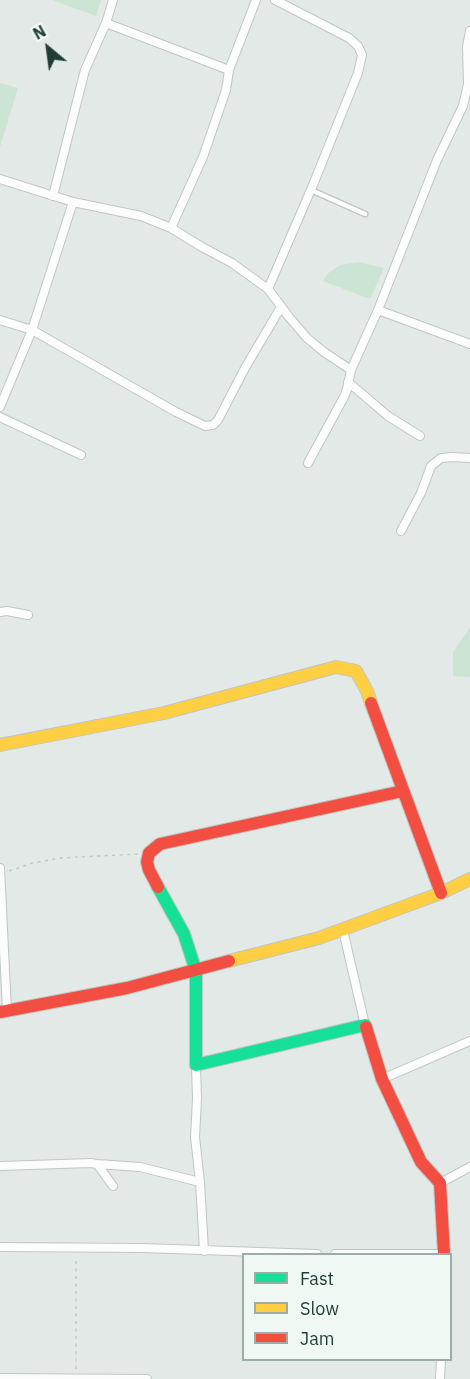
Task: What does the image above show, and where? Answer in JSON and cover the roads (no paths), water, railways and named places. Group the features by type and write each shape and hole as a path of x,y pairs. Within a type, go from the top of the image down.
{"street":[{"path":"53,196 85,70 113,0"},
{"path":"171,228 203,157 226,90 229,70 256,0"},
{"path":"268,289 358,73 362,55 358,46 349,38 275,0"},
{"path":"106,22 229,70"},
{"path":"308,463 344,397 351,370 378,310 437,160 463,106 468,84 467,48 470,31"},
{"path":"0,179 73,202 141,216 171,228 202,248 232,263 268,289 307,338 351,370"},
{"path":"0,407 32,330 73,202"},
{"path":"0,320 32,330 176,412 205,426 213,425 218,420 281,307"},
{"path":"378,310 470,344"},
{"path":"348,382 388,416 420,436"},
{"path":"0,417 81,455"},
{"path":"401,531 421,493 431,466 441,458 470,458"},
{"path":"0,612 28,615"},
{"path":"0,745 164,713 336,667 356,671 366,691 441,892"},
{"path":"204,1251 195,1137 196,971 184,934 149,870 147,862 149,853 160,844 403,791"},
{"path":"0,868 4,1012 127,988 319,938 470,879"},
{"path":"343,930 365,1025 382,1079 421,1162 440,1183 444,1253"},
{"path":"196,1065 365,1025"},
{"path":"382,1079 470,1041"},
{"path":"0,1167 91,1163 140,1167 200,1182"},
{"path":"97,1164 113,1186"},
{"path":"440,1183 470,1167"},
{"path":"0,1247 279,1253"},
{"path":"440,1379 441,1361"},
{"path":"0,1378 147,1379"}],"lane":[{"path":"311,190 365,214"}]}
